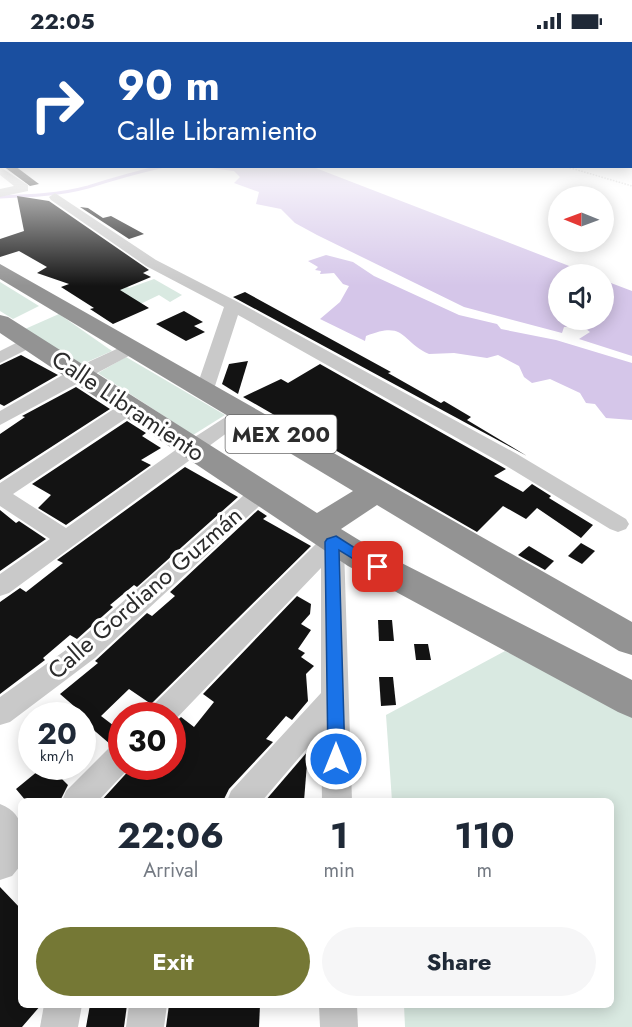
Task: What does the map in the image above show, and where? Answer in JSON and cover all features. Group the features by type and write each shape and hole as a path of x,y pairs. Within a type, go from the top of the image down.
{"highway":[{"name":"Calle Libramiento","path":"0,270 24,326 79,373 360,557 632,700"},
{"name":"Calle Libramiento","path":"24,326 132,347 632,640"},
{"path":"328,538 378,490"}],"street":[{"path":"55,196 151,263 232,305 510,459 618,524"},
{"path":"205,389 232,305"},
{"path":"0,358 24,326"},
{"path":"0,419 79,373 132,347"},
{"path":"68,540 0,495 130,407"},
{"path":"0,587 68,540 191,448 245,413"},
{"name":"Calle Gordiano Guzmán","path":"0,713 86,650 260,493"},
{"path":"328,538 336,696 337,798"},
{"path":"174,702 328,538"},
{"path":"245,798 336,696"},
{"path":"79,798 108,769"},
{"path":"0,819 13,852"},
{"path":"59,1027 62,1008"},
{"path":"145,1027 148,1008"},
{"path":"338,1008 339,1027"}],"shaded area":[{"path":"259,194 383,194 564,264 548,264 548,329 464,307 317,235 295,223 281,209 256,204"},
{"path":"326,255 353,262 374,276 459,315 497,324 501,329 556,340 632,363 632,420 606,418 595,404 586,403 580,393 550,379 532,383 524,377 519,366 498,355 487,358 454,353 429,354 396,331 389,330 366,336 365,341 320,319 340,302 349,286 343,284 334,273 320,274 321,271 315,270 318,267 308,261"},
{"path":"111,278 129,288 154,279 182,295 170,302 159,295 107,320 102,316"},
{"path":"0,282 39,306 13,319 0,311"},
{"path":"614,284 632,291 632,356 579,339 590,332 587,330 614,330"},
{"path":"59,314 112,351 80,365 25,329"},
{"path":"126,357 225,415 193,435 98,373"},
{"path":"505,651 632,716 632,1027 405,1027 404,1008 614,1008 614,798 392,798 386,715"}],"building":[{"path":"17,196 49,201 149,270 143,273 151,277 120,290 149,308 113,324 90,309 94,308 61,287 69,284 37,273 47,267 19,251 0,257 0,239 24,231"},
{"path":"80,207 88,208 103,218 111,216 144,234 129,239"},
{"path":"245,292 391,372 388,373 441,403 444,401 471,417 467,420 527,456 233,297"},
{"path":"184,311 203,322 194,326 205,332 186,341 156,324"},
{"path":"21,355 58,375 4,406 0,404 0,365"},
{"path":"248,361 238,394 222,384 229,364"},
{"path":"320,364 506,469 494,476 523,492 532,484 551,496 549,498 593,525 581,538 537,508 526,519 503,506 477,532 243,397 281,379 288,383"},
{"path":"76,387 110,409 0,480 0,434 25,417 22,416"},
{"path":"127,421 146,433 142,436 161,448 141,460 151,465 66,525 38,508 51,495 32,484"},
{"path":"185,467 238,497 137,587 134,585 110,605 113,607 77,639 70,635 43,658 45,660 0,694 0,602 20,588 26,592 63,563 57,560"},
{"path":"0,510 16,523 19,521 46,539 0,571"},
{"path":"258,510 267,516 263,519 311,546 153,702 148,702 129,689 116,702 108,702 108,709 101,716 108,721 108,742 96,732 96,702 69,702 60,694 98,663 95,661 147,613 152,616 175,596 170,592"},
{"path":"581,543 595,551 582,564 568,556"},
{"path":"529,546 554,561 545,570 518,555"},
{"path":"297,596 311,604 310,614 301,624 311,630 298,649 305,653 301,657 314,666 306,674 308,701 292,720 286,716 266,739 273,742 229,789 224,798 104,798 120,780 186,780 186,721 194,727 214,702 203,694"},
{"path":"378,620 392,620 394,641 379,641"},
{"path":"414,644 428,644 431,660 416,660"},
{"path":"379,677 393,677 396,705 381,706"},
{"path":"308,751 304,798 268,798"},
{"path":"27,780 63,780 68,785 62,798 24,798 16,789"},
{"path":"0,887 18,906 18,1008 38,1008 22,1027 0,1027"},
{"path":"89,1008 127,1008 124,1027 86,1027"},
{"path":"169,1008 260,1008 259,1027 166,1027"}],"waterway":[{"path":"0,197 50,194"}],"route":[{"path":"336,759 332,542 336,541 378,567"}]}
